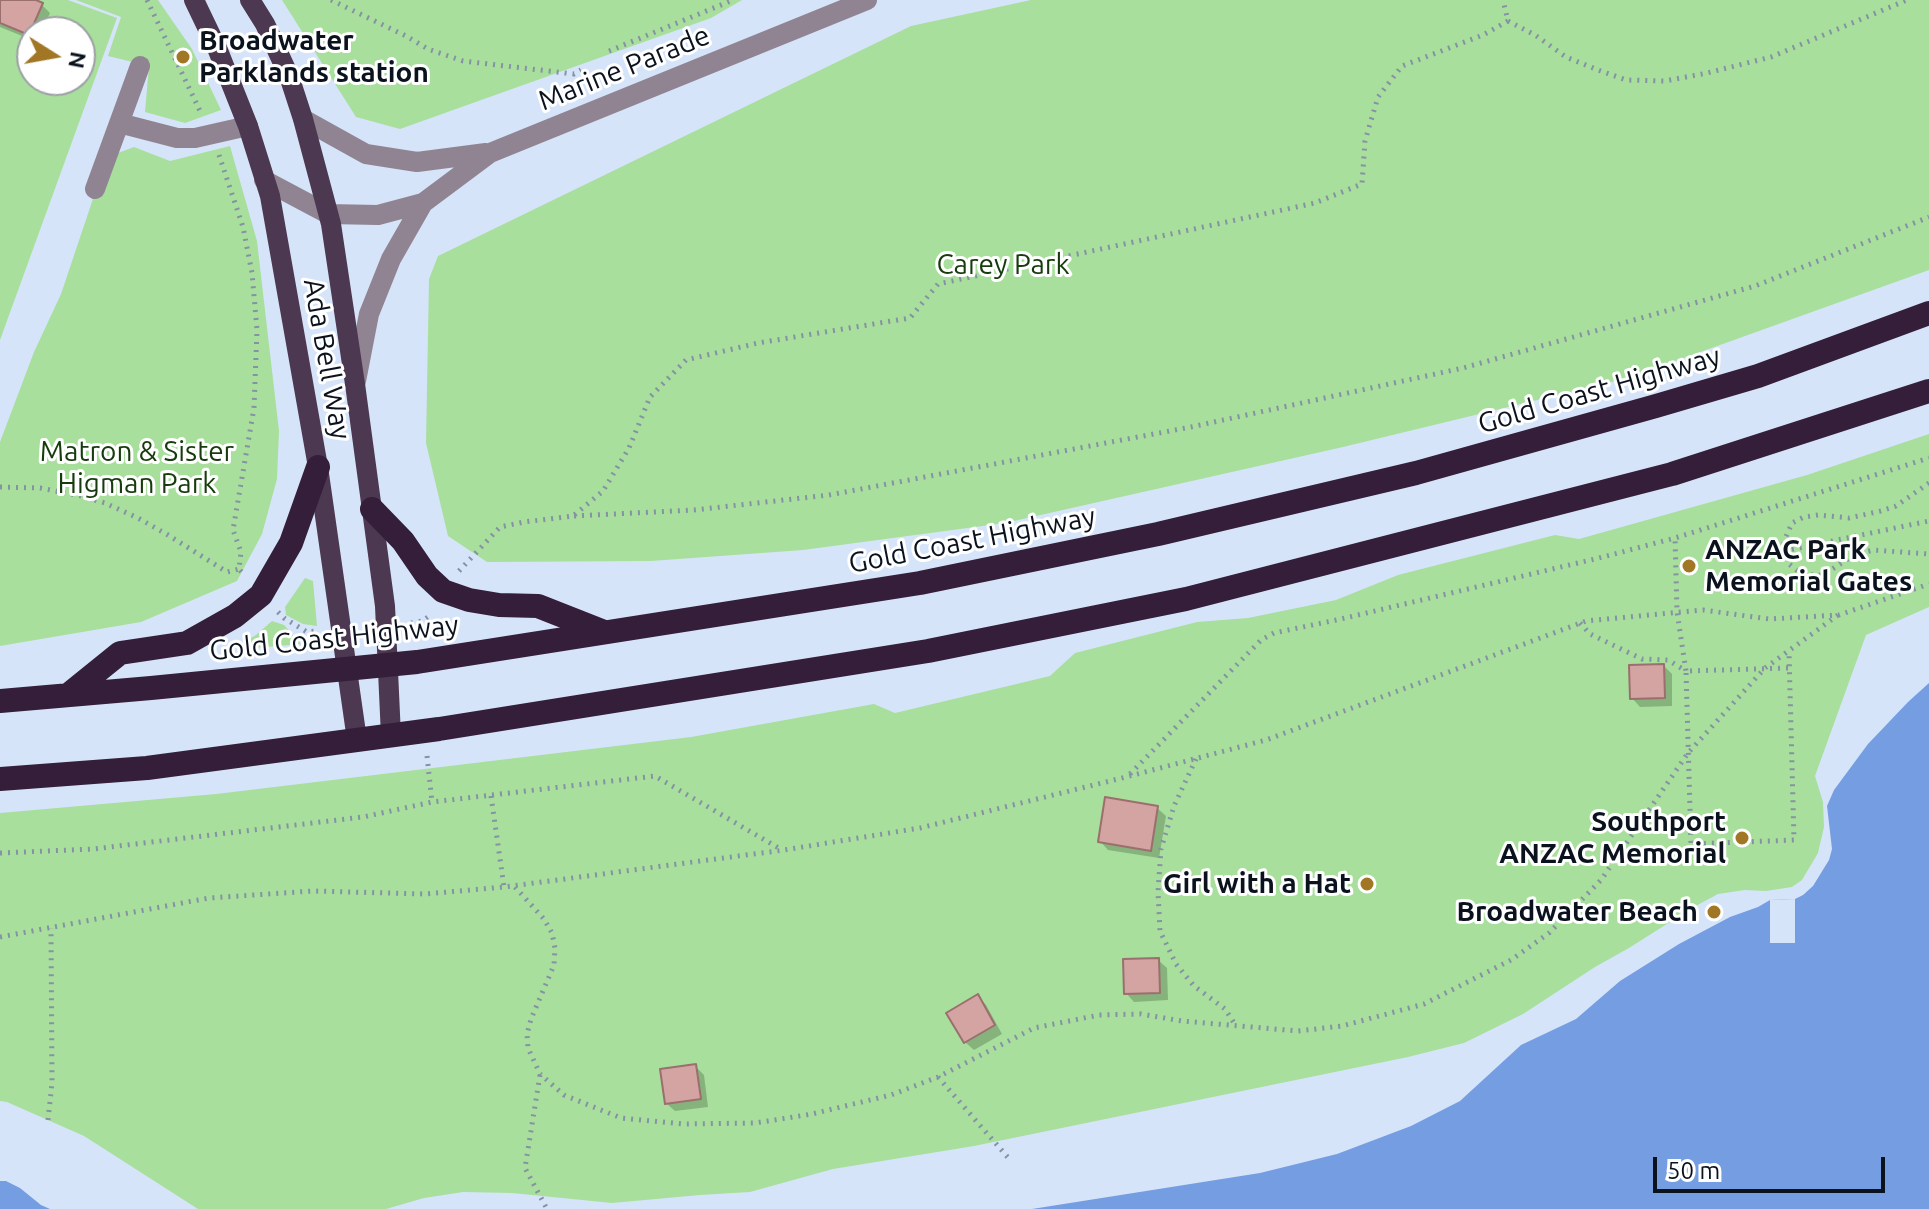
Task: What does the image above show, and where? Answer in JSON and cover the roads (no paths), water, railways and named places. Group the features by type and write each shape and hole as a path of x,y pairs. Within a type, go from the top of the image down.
{"highway":[{"name":"Gold Coast Highway","path":"0,701 388,665 920,583 1158,534 1416,473 1758,376 1925,313"},
{"path":"0,779 147,768 391,736 928,651 1186,599 1672,474 1929,391"},
{"path":"68,695 120,653 187,643 235,616 261,595 291,543 318,467"},
{"path":"372,509 403,541 427,576 443,591 469,600 499,605 538,606 606,633"}],"main road":[{"name":"Ada Bell Way","path":"194,0 248,126 270,196 318,467 357,740"},
{"name":"Ada Bell Way","path":"250,0 289,76 328,214 355,384 387,626 391,736"}],"street":[{"name":"Marine Parade","path":"264,180 328,214 378,215 423,203 490,153 867,0"},
{"path":"95,189 140,66"},
{"name":"Marine Parade","path":"303,119 366,154 417,162 490,153"},
{"path":"119,123 177,138 195,138 248,126"},
{"path":"355,384 369,314 391,259 423,203"}],"water":[{"path":"1929,683 1929,1209 1032,1209 1260,1173 1337,1154 1411,1126 1460,1101 1521,1045 1576,1019 1620,981 1679,944 1770,900 1795,899 1803,895 1813,886 1829,860 1832,849 1827,806 1834,790 1868,744"},
{"path":"0,1181 20,1188 50,1209 0,1209"}],"place":[{"name":"Broadwater Parklands station","path":"183,57"},
{"name":"ANZAC Park Memorial Gates","path":"1689,566"},
{"name":"Southport ANZAC Memorial","path":"1742,838"},
{"name":"Girl with a Hat","path":"1367,884"},
{"name":"Broadwater Beach","path":"1714,912"}],"park label":[{"name":"Carey Park","path":"1003,265"},
{"name":"Matron & Sister Higman Park","path":"137,468"}]}
